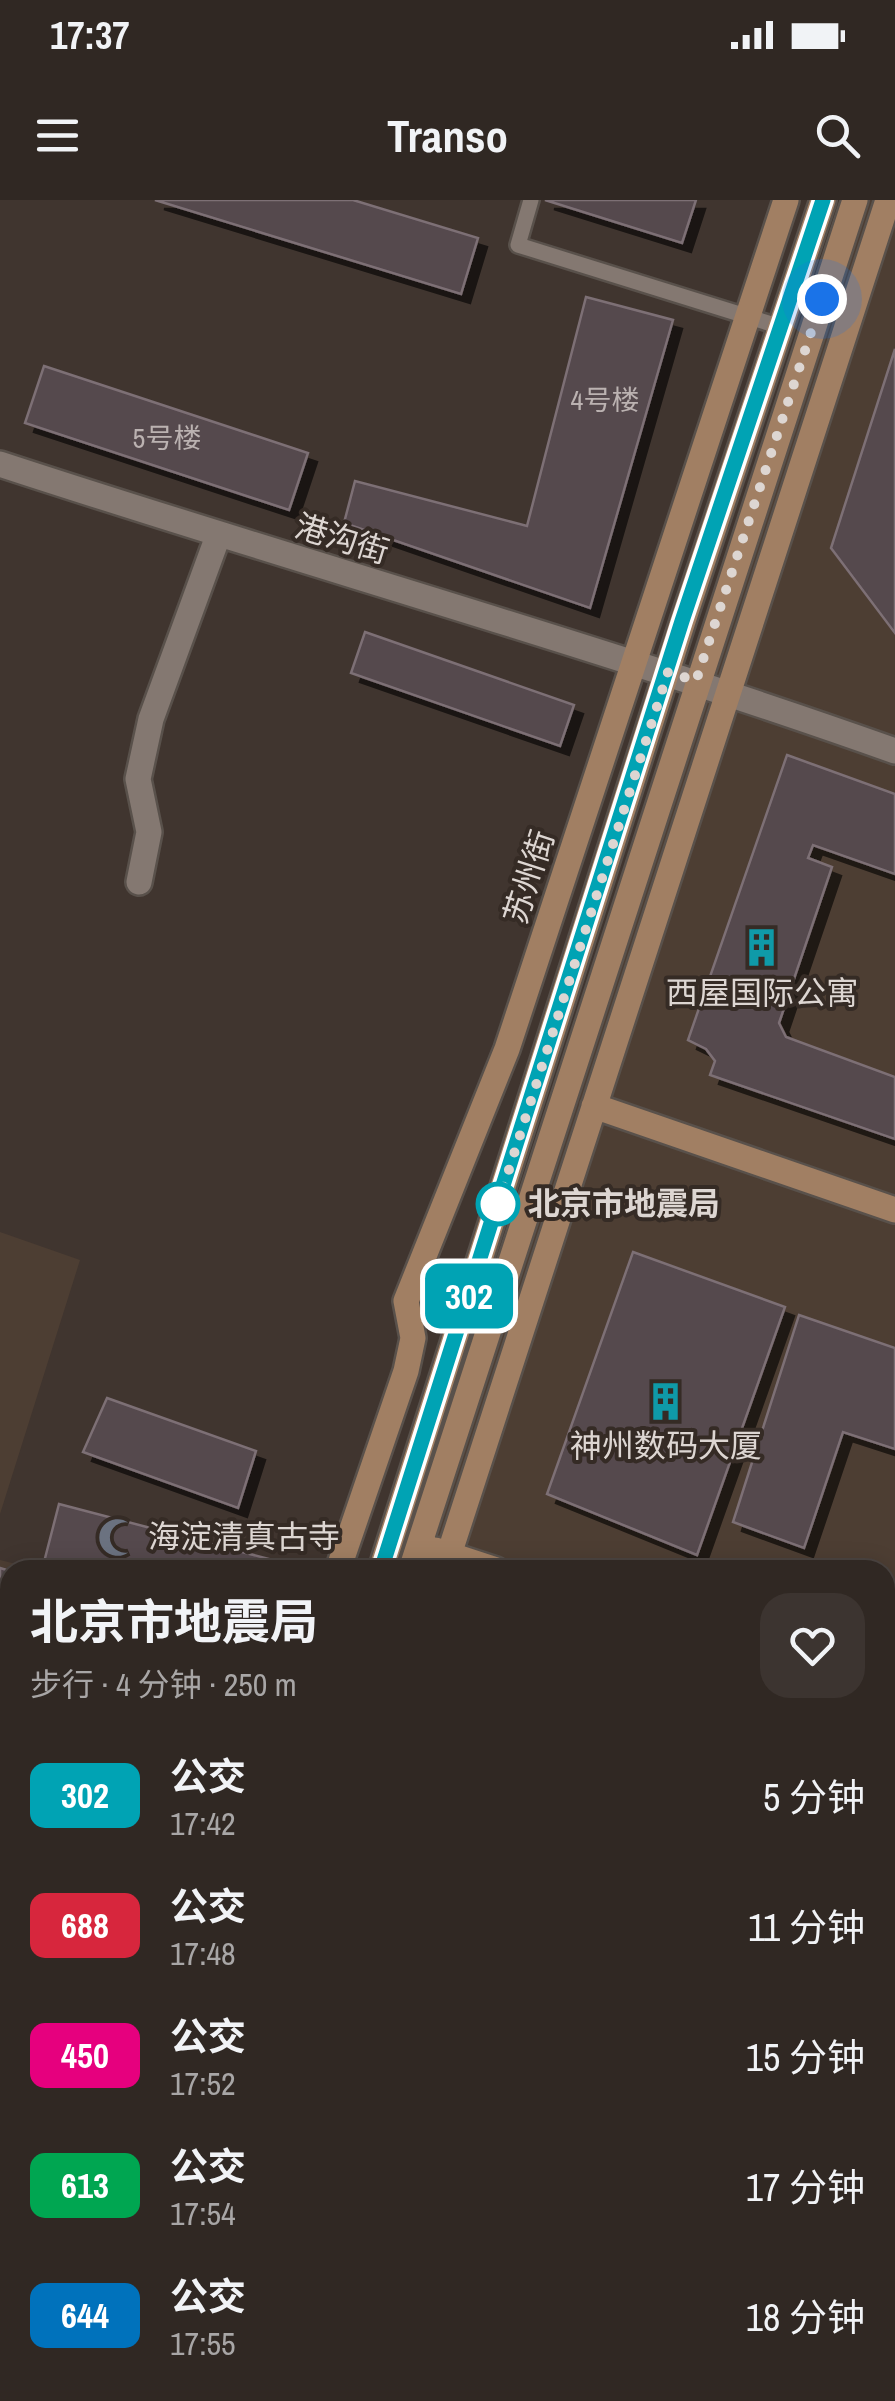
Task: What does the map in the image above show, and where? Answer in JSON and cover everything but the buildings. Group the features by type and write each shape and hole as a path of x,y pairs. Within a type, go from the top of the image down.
{"main road":[{"name":"苏州街","path":"341,1560 406,1371 414,1338 406,1301 507,1049 786,200"},
{"path":"385,1560 823,200"},
{"path":"415,1560 533,1203 696,681 855,200"},
{"path":"448,1560 888,200"},
{"path":"594,1106 895,1210"},
{"path":"392,1535 420,1545 444,1560"}],"street":[{"name":"港沟街","path":"0,464 218,536 635,661 895,751"},
{"path":"139,882 149,832 138,779 151,719 218,536"}],"lane":[{"path":"531,200 518,246 781,327"}],"shaded area":[{"path":"856,200 895,200 895,1560 414,1560"},
{"path":"0,1232 80,1260 0,1514"}],"bus line":[{"name":"302","path":"384,1560 682,621 823,200"}],"place":[{"name":"西屋国际公寓","path":"762,948"},
{"name":"北京市地震局","path":"498,1204"},
{"name":"神州数码大厦","path":"666,1401"},
{"name":"海淀清真古寺","path":"118,1537"}],"route":[{"path":"498,1204 668,672 696,681 822,299"}]}
